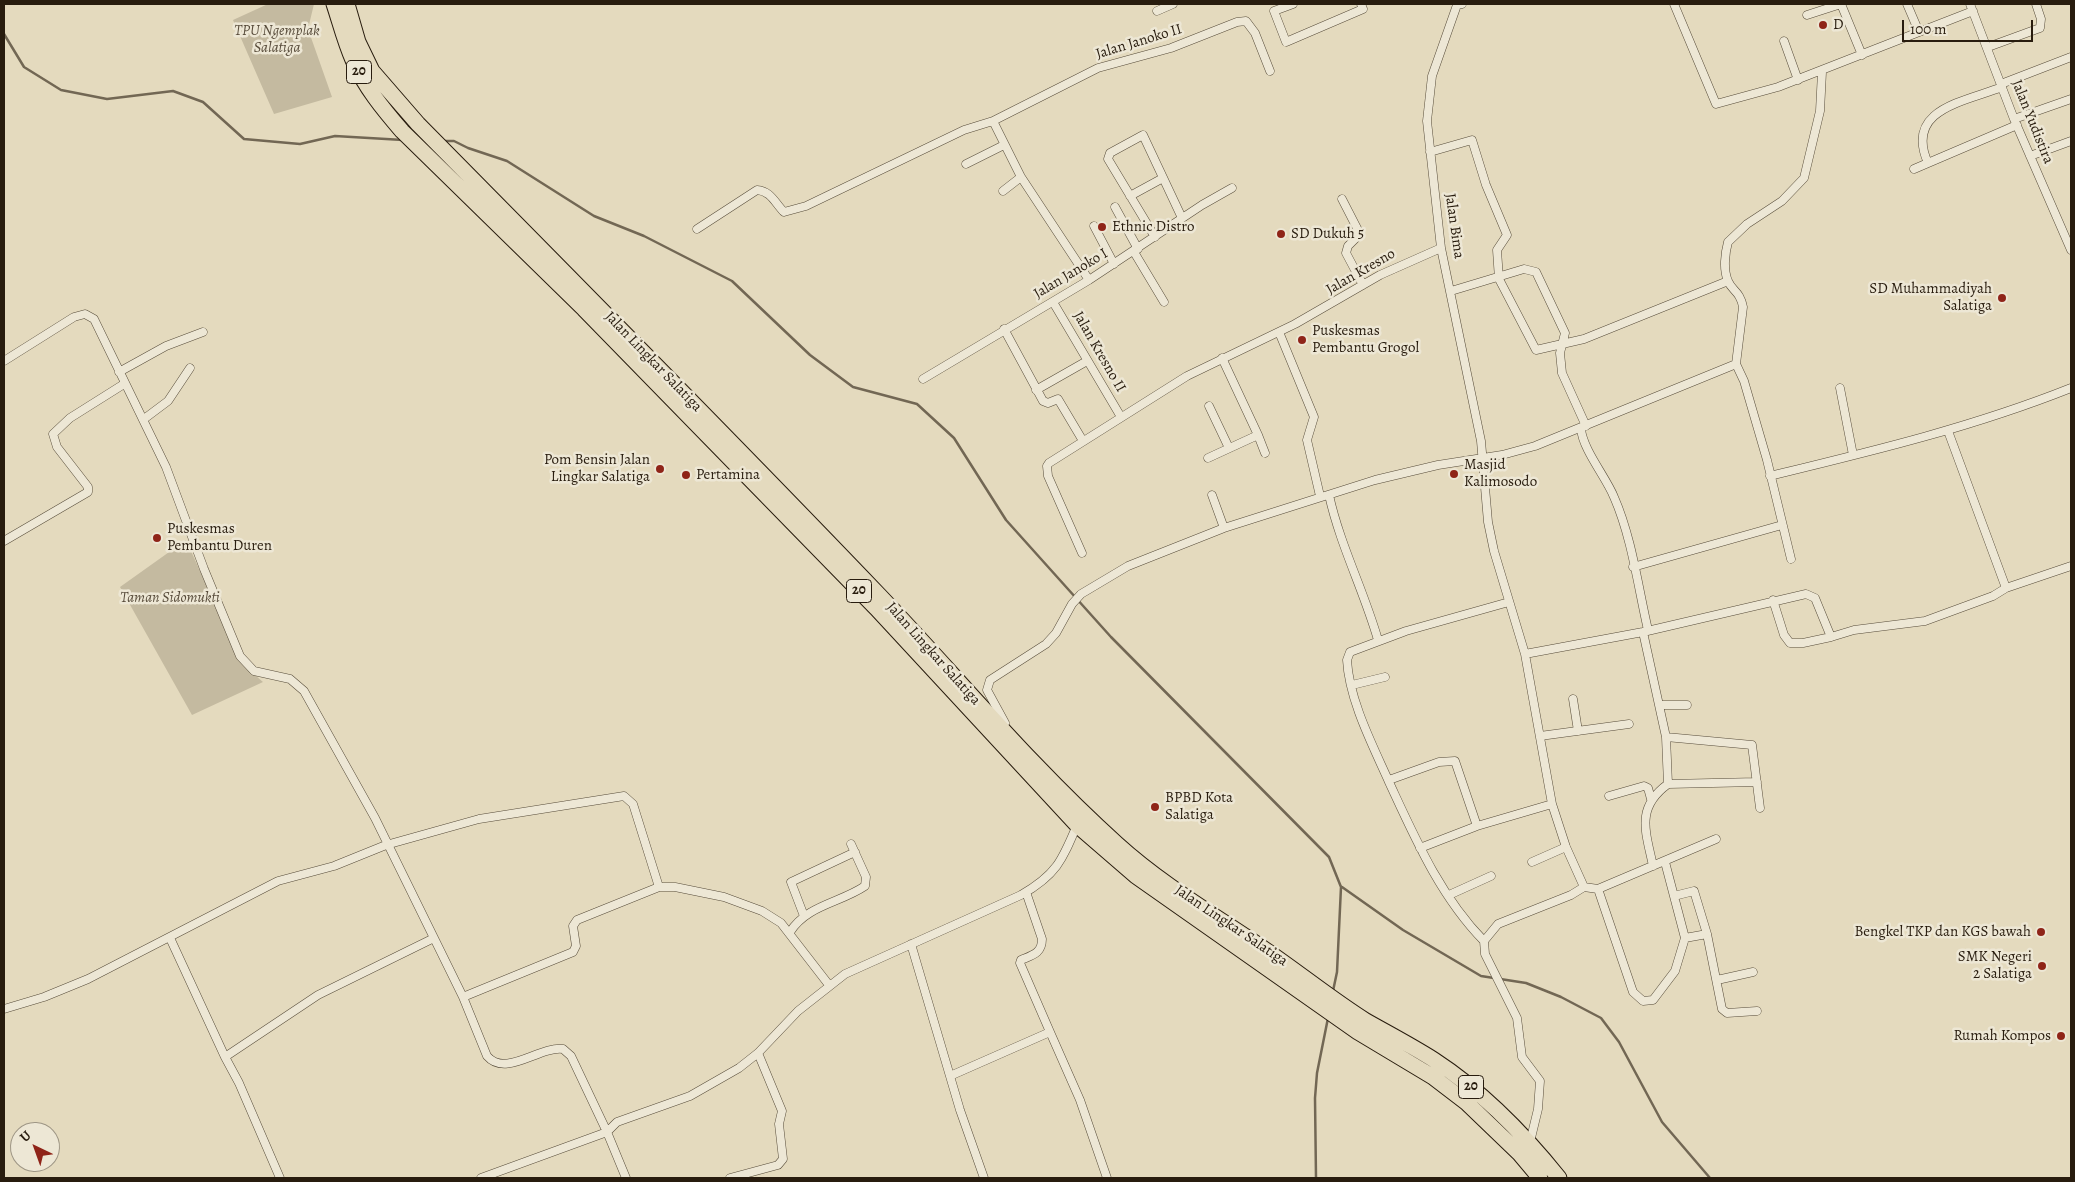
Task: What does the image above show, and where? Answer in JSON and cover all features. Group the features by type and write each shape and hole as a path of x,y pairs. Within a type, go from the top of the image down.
{"highway":[{"name":"Jalan Lingkar Salatiga","path":"334,4 353,60 363,80 380,106 402,131 584,309 1056,793 1144,868 1361,1025 1434,1060 1468,1084 1524,1148 1559,1178"},
{"name":"Jalan Lingkar Salatiga","path":"347,4 358,42 372,70 418,124 875,590 1018,756"},
{"name":"Jalan Lingkar Salatiga","path":"1056,793 1077,825 1136,876 1308,987"},
{"name":"Jalan Lingkar Salatiga","path":"1524,1148 1540,1178"}],"street":[{"path":"1157,11 1173,4"},
{"path":"1293,4 1273,8 1286,42 1363,9 1361,4"},
{"name":"Jalan Bima","path":"1458,4 1432,76 1427,122 1441,248 1483,456 1491,537 1525,654 1552,804 1566,847 1584,887"},
{"path":"1674,4 1716,104 1747,97 1822,72 1919,32 1972,7"},
{"path":"1807,15 1841,4 1862,55"},
{"path":"1907,4 1919,32"},
{"path":"1988,47 2040,28 2042,19 2036,4"},
{"name":"Jalan Yudistira","path":"1972,7 2015,122 2071,250"},
{"name":"Jalan Janoko II","path":"697,229 756,190 764,191 770,195 784,212 806,206 964,130 993,121 1098,68 1171,48 1242,22 1249,23 1253,28 1270,71"},
{"path":"1784,41 1798,80"},
{"path":"1928,163 1921,145 1922,134 1928,120 1940,111 2071,57"},
{"path":"1792,559 1744,381 1736,364 1743,308 1741,298 1728,282 1726,264 1728,242 1742,229 1793,191 1807,172 1822,102 1822,72"},
{"path":"1914,169 2015,122 2071,99"},
{"path":"993,121 1021,178 1088,280"},
{"path":"1155,237 1108,156 1143,135 1182,218"},
{"path":"1430,152 1472,140 1486,185 1507,235 1496,250 1499,279 1532,346 1540,350 1591,336 1728,282"},
{"path":"2030,156 2071,141"},
{"path":"966,164 1004,145"},
{"path":"1003,192 1021,178"},
{"path":"1130,196 1163,178"},
{"name":"Jalan Janoko I","path":"922,379 1004,329 1054,302 1136,250 1182,218 1232,188"},
{"path":"1342,199 1360,234 1348,246 1346,254 1363,285"},
{"path":"1115,207 1164,302"},
{"path":"1094,226 1114,264"},
{"name":"Jalan Kresno","path":"1082,553 1047,471 1050,463 1186,376 1295,324 1411,260 1441,248"},
{"path":"1451,291 1499,279 1524,269 1536,272 1563,328 1565,338 1560,353 1562,373 1584,428 1582,436 1614,497 1633,567 1666,737 1668,784"},
{"name":"Jalan Kresno II","path":"1054,302 1121,417"},
{"path":"4,361 69,319 85,314 94,319 166,467 204,569 240,656 254,671 290,678 300,686 375,818 386,845 463,997 483,1048 492,1061 503,1065 552,1049 563,1049 567,1052 607,1132 626,1178"},
{"path":"1004,329 1036,390 1045,403 1058,399 1083,442"},
{"path":"119,372 166,346 203,332"},
{"path":"1279,332 1314,417 1307,440 1320,496"},
{"path":"1222,358 1265,453"},
{"path":"1036,390 1087,361"},
{"path":"1018,756 987,690 990,680 1046,644 1056,633 1072,604 1081,594 1128,566 1224,528 1320,496 1406,472 1483,456 1502,455 1535,446 1584,428 1736,364"},
{"path":"144,419 168,401 190,368"},
{"path":"4,541 88,492 88,487 57,447 53,434 70,418 124,384"},
{"path":"1840,388 1853,456"},
{"path":"1770,476 1948,431 2071,388"},
{"path":"1209,406 1229,448"},
{"path":"1948,431 2006,588"},
{"path":"1208,458 1258,436"},
{"path":"1212,495 1224,528"},
{"path":"1329,495 1339,532 1364,596 1378,640"},
{"path":"1633,567 1782,525"},
{"path":"1773,600 1784,635 1790,643 1803,643 1854,630 1925,621 1993,596 2006,588 2071,566"},
{"path":"1525,654 1646,631 1773,600 1811,595 1817,602 1831,637"},
{"path":"1509,602 1447,618 1378,640 1356,649 1348,656 1348,665 1352,685 1373,750 1420,848 1465,920 1484,941 1485,954 1493,973 1517,1018 1522,1057 1540,1081 1538,1109 1524,1148"},
{"path":"1352,685 1385,677"},
{"path":"1573,699 1578,731"},
{"path":"1660,705 1688,705"},
{"path":"1540,736 1629,724"},
{"path":"1666,737 1749,743 1752,745 1760,808"},
{"path":"1389,780 1439,762 1455,761 1477,826"},
{"path":"1653,866 1645,827 1647,808 1651,799 1668,784 1757,782"},
{"path":"1609,796 1644,786 1648,788 1651,799"},
{"path":"4,1009 67,989 170,938 278,881 334,866 386,845 479,819 620,795 628,798 633,804 659,887"},
{"path":"1420,848 1477,826 1552,804"},
{"path":"480,1178 607,1132 617,1122 671,1104 709,1086 739,1068 758,1053 798,1011 830,985 863,964 1026,892 1042,883 1053,871 1064,854 1077,825"},
{"path":"1484,941 1498,924 1571,895 1584,887 1598,889 1716,839"},
{"path":"790,932 804,916 865,886 866,876 851,844"},
{"path":"1532,862 1566,847"},
{"path":"804,916 792,882 855,852"},
{"path":"1598,889 1629,983 1637,998 1643,1001 1653,1000 1672,977 1682,952 1685,938 1665,862"},
{"path":"1449,895 1491,876"},
{"path":"463,997 571,953 576,948 574,922 659,887 675,887 744,904 772,917 790,932 830,985"},
{"path":"1674,896 1694,891 1717,980 1721,1007 1724,1012 1756,1011"},
{"path":"1026,892 1042,939 1042,946 1035,954 1022,960 1020,963 1080,1100 1107,1178"},
{"path":"1685,938 1706,934"},
{"path":"170,938 239,1083 280,1178"},
{"path":"225,1057 318,995 434,938"},
{"path":"911,944 950,1076 984,1178"},
{"path":"1717,980 1754,972"},
{"path":"950,1076 1050,1032"},
{"path":"730,1178 778,1165 783,1159 780,1124 782,1111 758,1053"}],"green space":[{"name":"TPU Ngemplak Salatiga","path":"268,4 314,4 308,29 332,97 274,114 233,20"},
{"name":"Taman Sidomukti","path":"186,540 242,664 263,682 192,715 120,587"}],"waterway":[{"path":"4,34 24,67 61,90 107,99 173,91 203,102 244,139 300,144 335,136 403,140"},
{"path":"443,141 454,141 468,148 507,161 594,216 644,236 732,281 810,355 853,387 917,404 954,438 1006,520 1111,637 1329,857 1341,887 1337,972 1333,991"},
{"path":"1342,887 1403,930 1481,976 1526,983 1561,997 1601,1018 1619,1042 1662,1122 1710,1178"},
{"path":"1316,1178 1315,1098 1317,1073 1328,1018"}],"place":[{"name":"D","path":"1823,25"},
{"name":"Ethnic Distro","path":"1102,227"},
{"name":"SD Dukuh 5","path":"1281,234"},
{"name":"SD Muhammadiyah Salatiga","path":"2002,298"},
{"name":"Puskesmas Pembantu Grogol","path":"1302,340"},
{"name":"Pom Bensin Jalan Lingkar Salatiga","path":"660,469"},
{"name":"Masjid Kalimosodo","path":"1454,474"},
{"name":"Pertamina","path":"686,475"},
{"name":"Puskesmas Pembantu Duren","path":"157,538"},
{"name":"BPBD Kota Salatiga","path":"1155,807"},
{"name":"Bengkel TKP dan KGS bawah","path":"2041,932"},
{"name":"SMK Negeri 2 Salatiga","path":"2042,966"},
{"name":"Rumah Kompos","path":"2061,1036"}]}
